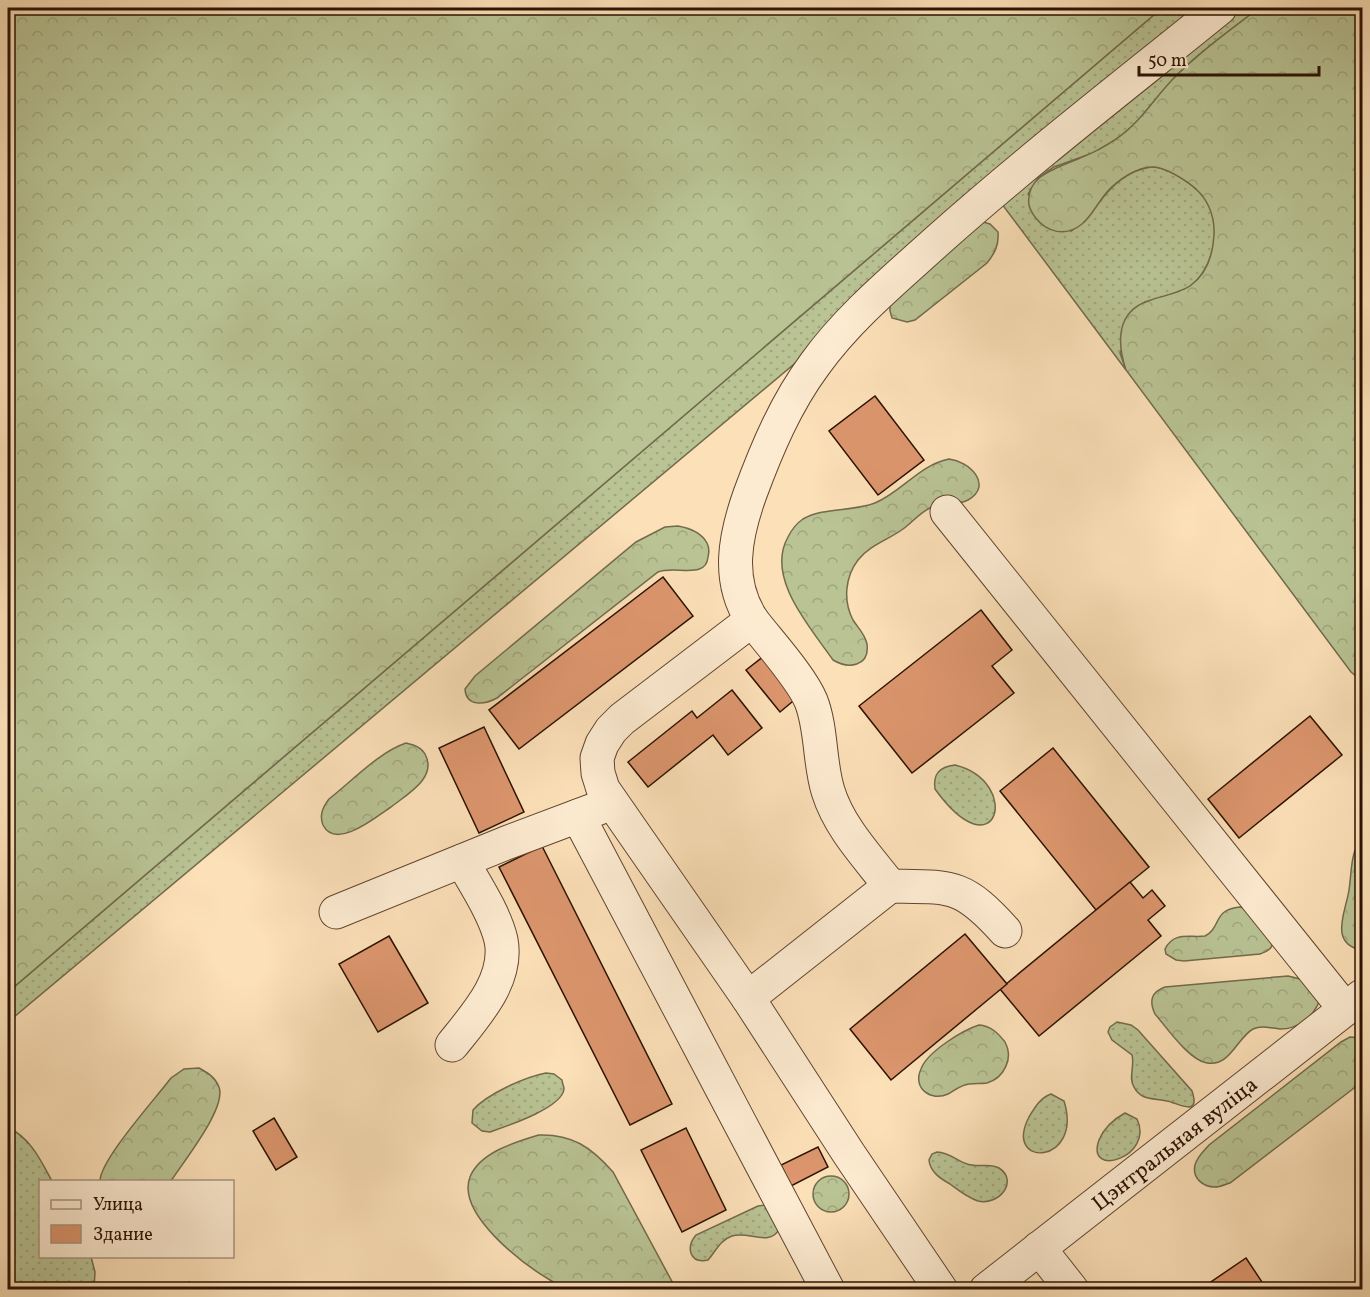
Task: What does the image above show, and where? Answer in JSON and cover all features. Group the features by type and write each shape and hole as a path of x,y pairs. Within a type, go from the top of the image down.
{"street":[{"path":"890,886 847,830 834,808 827,789 816,717 810,700 802,685 752,620 744,607 735,581 740,526 758,472 779,423 815,362 879,293 993,192 1220,8"},
{"path":"947,512 1354,1003"},
{"path":"752,620 631,712 611,730 597,758 598,773 603,789 612,803 748,998 940,1290"},
{"path":"336,912 612,803"},
{"path":"578,816 828,1290"},
{"path":"452,1046 489,994 498,976 502,958 501,940 495,923 462,861"},
{"path":"748,998 890,886 939,887 954,890 984,908 1005,931"},
{"name":"Цэнтральная вуліца","path":"986,1290 1354,1003"},
{"path":"1039,1248 1072,1290"}],"green space":[{"path":"8,8 1162,8 8,992"},
{"path":"1162,8 1259,8 1193,60 1138,122 1117,139 1093,153 1054,167 1038,178 1028,194 1071,231 1088,216 1119,181 1149,167 1175,174 1191,185 1209,204 1213,214 1215,236 1204,271 1189,287 1145,302 1120,353 1126,370 993,192 879,293 8,1022 8,992"},
{"path":"1259,8 1362,8 1362,681 1351,672 1126,370 1121,339 1125,321 1130,313 1137,306 1148,301 1190,286 1201,276 1208,263 1214,228 1209,206 1201,194 1168,171 1148,167 1116,183 1086,221 1070,231 1063,232 1045,227 1035,217 1029,205 1032,186 1045,174 1099,150 1124,133 1182,70"},
{"path":"983,222 990,224 998,232 996,249 987,263 915,320 907,322 892,318 890,301"},
{"path":"949,459 971,469 979,481 979,488 964,502 928,509 903,529 868,550 858,560 850,574 847,597 853,620 866,640 867,652 862,662 857,664 845,665 833,660 803,618 786,585 782,569 782,553 789,535 796,525 811,515 875,503 929,467"},
{"path":"678,526 694,531 707,543 708,557 702,568 658,572 497,698 481,703 472,702 469,699 465,689 475,676 636,542 665,527"},
{"path":"406,743 421,750 428,763 424,778 418,785 367,824 347,833 329,832 321,818 323,808 329,799 376,760"},
{"path":"955,765 976,774 989,788 995,803 994,816 987,824 974,824 956,813 935,789 938,772 945,767"},
{"path":"1362,836 1362,950 1352,947 1345,941 1342,926 1353,856"},
{"path":"1240,907 1248,909 1274,940 1267,951 1260,954 1184,961 1176,960 1166,954 1165,949 1173,940 1183,936 1205,936 1214,928 1221,915"},
{"path":"1288,976 1304,980 1319,1002 1312,1013 1304,1022 1293,1027 1253,1029 1222,1061 1215,1063 1200,1061 1186,1050 1155,1014 1152,1005 1154,994 1165,987"},
{"path":"1117,1022 1131,1025 1138,1030 1192,1091 1194,1099 1191,1107 1140,1095 1132,1083 1132,1055 1112,1040 1108,1032 1110,1027"},
{"path":"979,1025 994,1031 1005,1042 1008,1048 1008,1061 1003,1072 987,1083 966,1085 942,1096 925,1092 919,1082 919,1076 925,1062 946,1042"},
{"path":"1350,1037 1362,1038 1362,1082 1230,1183 1215,1187 1199,1181 1195,1174 1195,1165 1209,1145"},
{"path":"199,1068 208,1074 219,1087 220,1096 210,1121 172,1180 100,1180 102,1171 119,1144 171,1078 184,1069"},
{"path":"546,1073 554,1074 562,1080 564,1089 554,1103 533,1115 490,1132 482,1131 472,1123 473,1110 487,1098 517,1082"},
{"path":"1051,1094 1064,1101 1067,1122 1063,1138 1055,1148 1044,1152 1033,1152 1026,1145 1024,1134 1029,1117 1036,1106"},
{"path":"1125,1113 1137,1119 1140,1132 1137,1144 1129,1153 1120,1158 1110,1161 1102,1159 1097,1152 1101,1136 1110,1124"},
{"path":"8,1127 29,1144 51,1180 39,1180 39,1258 91,1258 95,1272 94,1289 8,1289"},
{"path":"539,1135 561,1137 580,1144 589,1149 613,1172 676,1289 566,1290 509,1250 482,1222 468,1191 470,1177 475,1168 500,1149"},
{"path":"937,1152 947,1154 963,1163 999,1168 1005,1173 1007,1179 1004,1191 993,1200 986,1202 967,1196 934,1172 929,1160 932,1154"},
{"path":"831,1176 844,1181 849,1194 844,1207 831,1212 818,1207 813,1194 818,1181"},
{"path":"765,1205 780,1228 776,1234 765,1238 732,1236 721,1243 708,1260 702,1261 693,1257 690,1249 696,1235 758,1206"}],"building":[{"path":"875,396 924,460 878,495 829,431"},
{"path":"663,577 693,616 519,749 489,710"},
{"path":"981,610 1012,650 992,666 1014,693 912,773 859,706"},
{"path":"764,656 798,697 780,712 746,670"},
{"path":"732,690 762,728 728,755 713,735 648,787 628,762 692,711 697,718"},
{"path":"1310,716 1342,755 1239,838 1208,799"},
{"path":"484,727 524,812 479,833 439,748"},
{"path":"1053,748 1149,867 1096,910 1000,791"},
{"path":"542,846 672,1104 630,1125 499,867"},
{"path":"1130,882 1143,898 1152,890 1165,906 1148,920 1161,936 1039,1036 1000,989"},
{"path":"965,934 1007,984 891,1080 850,1029"},
{"path":"389,936 428,1003 378,1032 339,964"},
{"path":"274,1118 297,1157 276,1170 253,1131"},
{"path":"686,1128 726,1210 682,1232 641,1150"},
{"path":"818,1147 828,1167 791,1186 781,1165"},
{"path":"1246,1258 1264,1285 1258,1290 1199,1290"},
{"path":"189,1282 194,1290 176,1290"}]}
